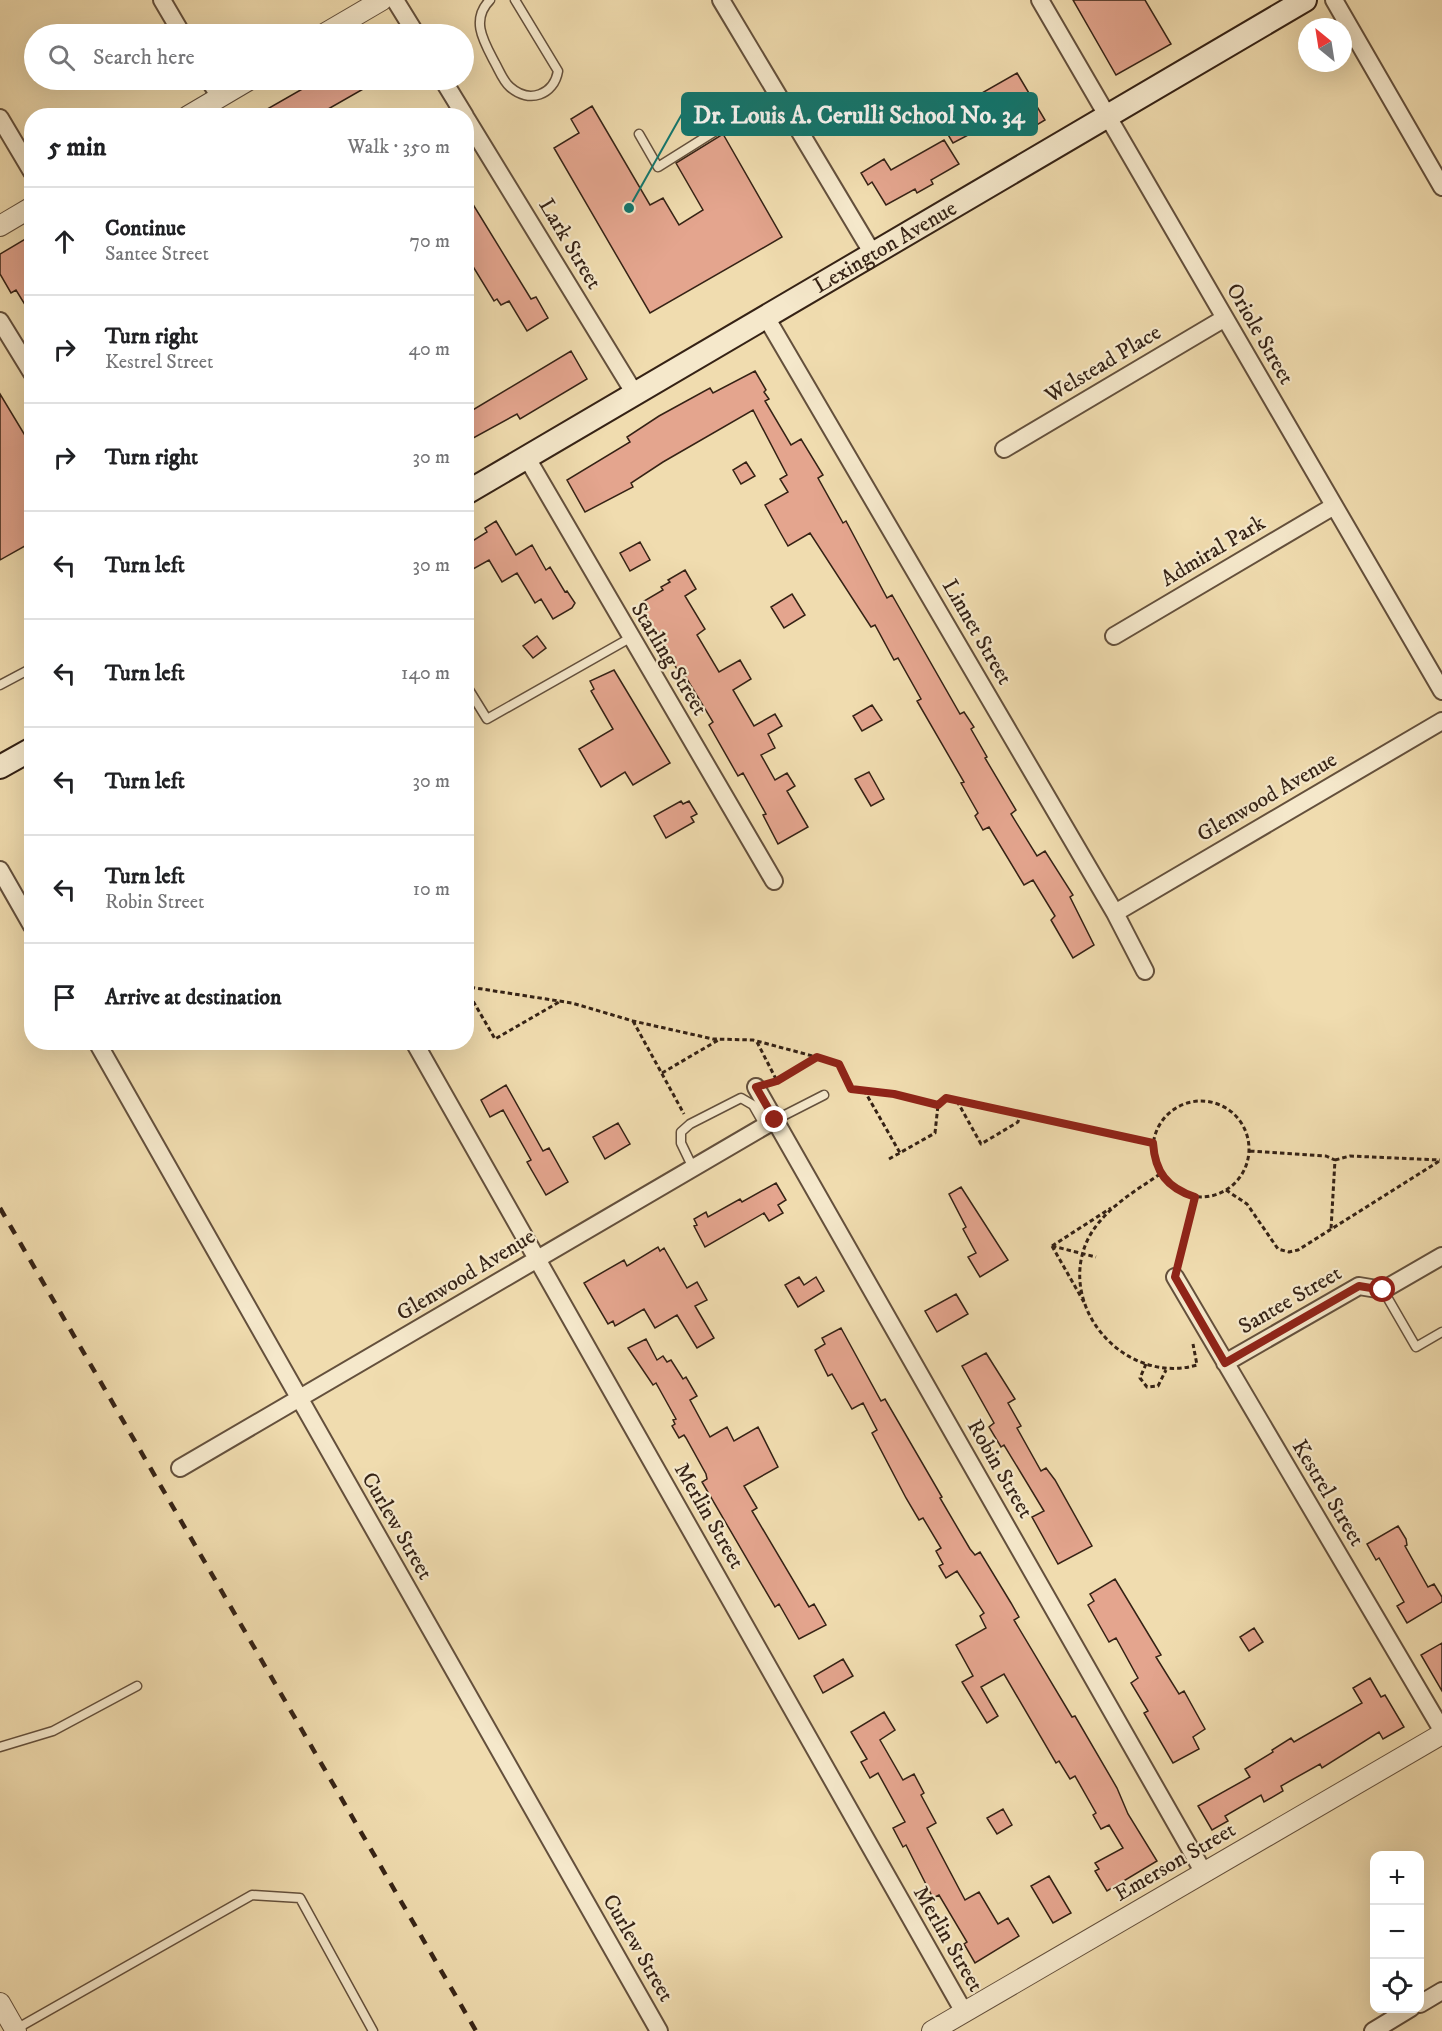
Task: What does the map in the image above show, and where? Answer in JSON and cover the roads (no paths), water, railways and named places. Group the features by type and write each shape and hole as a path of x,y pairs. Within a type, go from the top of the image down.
{"main road":[{"name":"Lexington Avenue","path":"474,488 1305,0"},
{"path":"0,767 24,753"}],"street":[{"path":"162,0 176,24"},
{"path":"341,24 382,0"},
{"path":"395,0 410,24"},
{"path":"721,0 873,254"},
{"name":"Oriole Street","path":"1040,0 1442,691"},
{"path":"1334,0 1442,187"},
{"path":"215,90 220,97"},
{"path":"201,108 232,90"},
{"name":"Lark Street","path":"449,90 460,108"},
{"path":"0,118 24,158"},
{"name":"Lark Street","path":"474,130 635,394"},
{"path":"0,225 24,212"},
{"name":"Linnet Street","path":"766,317 1115,912 1145,970"},
{"name":"Welstead Place","path":"1004,449 1225,318"},
{"path":"0,321 24,361"},
{"name":"Starling Street","path":"527,458 630,638 774,881"},
{"name":"Admiral Park","path":"1114,636 1334,506"},
{"name":"Glenwood Avenue","path":"1115,912 1442,721"},
{"path":"0,870 24,912"},
{"name":"Curlew Street","path":"102,1050 659,2031"},
{"name":"Merlin Street","path":"419,1050 964,2012"},
{"name":"Robin Street","path":"756,1087 770,1123 1204,1873"},
{"name":"Glenwood Avenue","path":"180,1468 770,1123"},
{"path":"1383,1290 1442,1256"},
{"name":"Kestrel Street","path":"1175,1277 1442,1732"},
{"name":"Santee Street","path":"1225,1363 1359,1286 1383,1290"},
{"name":"Emerson Street","path":"932,2031 1442,1732"},
{"path":"1424,2001 1442,1991"},
{"path":"0,2003 16,2030"},
{"path":"1373,2031 1403,2013"}],"lane":[{"path":"488,0 480,19 480,34 508,86 532,96 542,96 556,83 558,71 515,0"},
{"path":"639,134 658,167 776,93"},
{"path":"474,698 487,719 630,638"},
{"path":"0,685 24,672"},
{"path":"693,1168 681,1143 681,1132 690,1124 741,1098 753,1105 770,1123 824,1095"},
{"path":"1383,1290 1416,1347 1442,1332"},
{"path":"0,1747 53,1731 136,1686"},
{"path":"16,2030 252,1895 300,1898 372,2031"}],"railway":[{"path":"0,1208 476,2031"}],"place":[{"name":"Dr. Louis A. Cerulli School No. 34","path":"629,208"}]}
